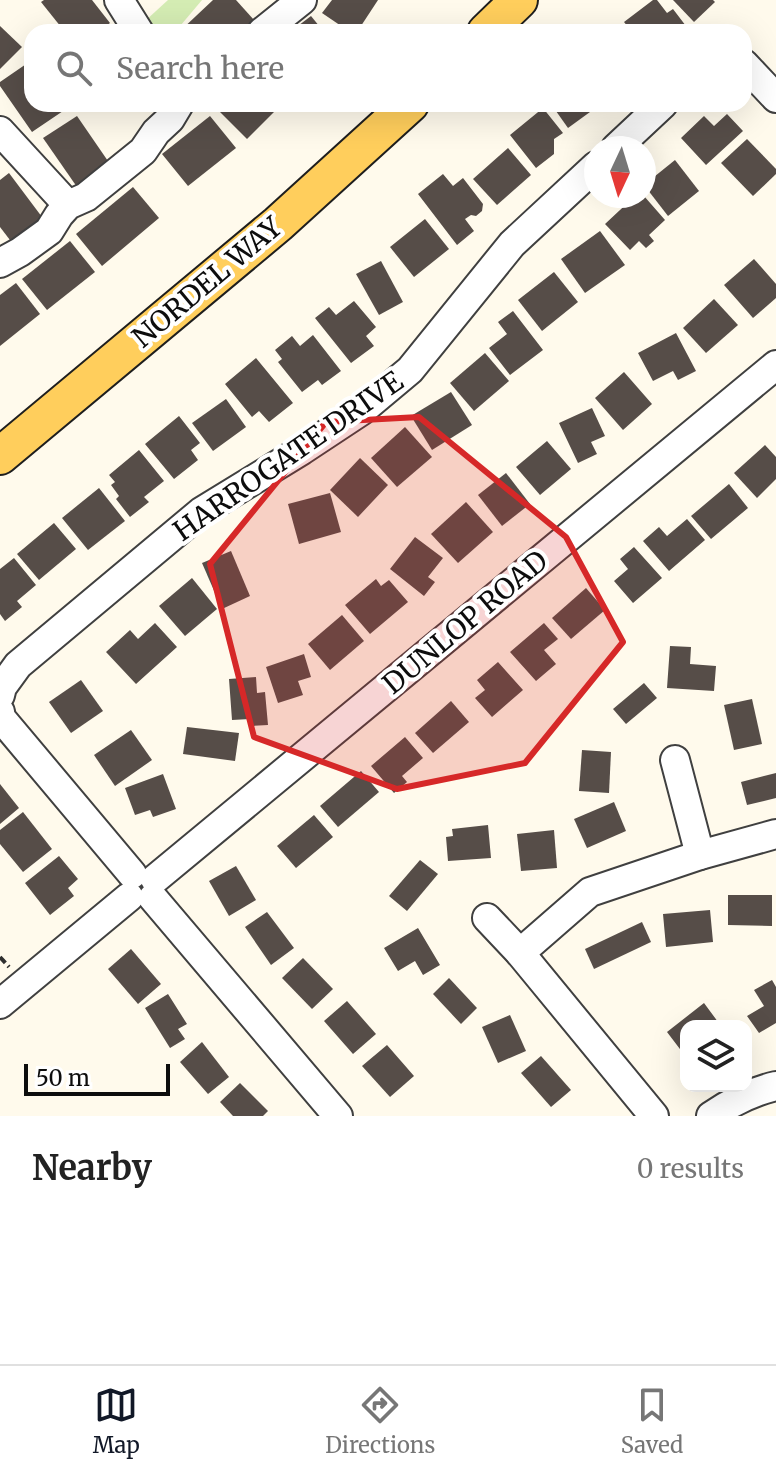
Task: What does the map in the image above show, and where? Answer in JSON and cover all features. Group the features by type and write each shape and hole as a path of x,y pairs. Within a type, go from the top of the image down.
{"main road":[{"path":"494,24 519,0"},
{"name":"NORDEL WAY","path":"0,456 278,224 402,112"}],"street":[{"path":"119,0 134,24"},
{"path":"272,24 302,0"},
{"path":"752,72 776,98"},
{"path":"0,263 49,231 68,205 86,197 143,151 174,112"},
{"path":"629,136 654,112"},
{"path":"0,131 68,205"},
{"name":"HARROGATE DRIVE","path":"0,695 2,687 18,665 201,512 349,419 410,370 512,244 584,177"},
{"name":"DUNLOP ROAD","path":"0,1004 776,365"},
{"path":"0,712 1,718 142,887 338,1116"},
{"path":"675,760 700,855"},
{"path":"520,953 590,892 700,855 776,834"},
{"path":"487,918 520,953 654,1116"},
{"path":"711,1116 763,1089 776,1086"}],"highlighted area":[{"path":"419,417 566,537 623,642 525,763 397,789 254,737 210,564 326,422"}],"green space":[{"path":"168,0 202,0 182,24 144,22"}],"building":[{"path":"92,0 110,23 59,24 41,2"},
{"path":"213,0 236,0 254,20 250,24 188,24"},
{"path":"332,0 378,0 362,24 338,24 322,13"},
{"path":"657,0 667,13 673,9 684,24 626,24 624,22"},
{"path":"673,0 713,0 715,2 694,22"},
{"path":"311,16 318,24 300,24"},
{"path":"0,26 22,47 0,69"},
{"path":"24,66 24,112 62,112 32,132 0,82"},
{"path":"220,112 274,112 247,139"},
{"path":"538,112 546,112 563,133 554,139 554,154 536,168 510,135"},
{"path":"557,112 590,112 568,128"},
{"path":"727,114 743,131 706,165 681,138 704,116 714,126"},
{"path":"77,116 110,164 77,187 43,138"},
{"path":"210,116 236,148 188,186 162,154"},
{"path":"747,139 776,169 776,174 753,196 721,163"},
{"path":"508,148 531,175 497,205 473,179"},
{"path":"675,160 699,191 668,216 656,200 656,175"},
{"path":"9,173 45,221 13,244 0,227 0,180"},
{"path":"443,174 453,186 463,178 483,204 482,211 476,216 465,219 474,231 457,245 418,194"},
{"path":"133,187 159,218 102,266 76,234"},
{"path":"622,208 654,208 665,220 649,235 654,241 646,248 639,241 630,250 605,224"},
{"path":"425,219 449,249 414,277 390,247"},
{"path":"600,231 625,265 585,293 561,259"},
{"path":"70,241 95,272 47,310 22,279"},
{"path":"754,259 776,284 776,298 753,318 724,285"},
{"path":"381,261 403,302 379,315 356,274"},
{"path":"554,272 578,302 542,331 518,300"},
{"path":"16,283 40,314 0,346 0,295"},
{"path":"714,299 738,325 706,353 683,328"},
{"path":"354,301 376,327 366,336 374,346 351,363 315,318 329,307 336,315"},
{"path":"513,311 543,350 510,375 489,348 507,334 498,322"},
{"path":"676,333 696,371 678,380 673,371 653,381 638,353"},
{"path":"313,335 341,371 322,385 318,380 302,392 278,362 282,359 275,350 292,336 300,346"},
{"path":"485,353 509,381 474,411 450,383"},
{"path":"256,358 293,403 269,422 259,411 252,417 225,384"},
{"path":"624,372 652,404 623,430 595,398"},
{"path":"451,392 472,425 432,450 411,416"},
{"path":"226,399 246,427 213,451 192,423"},
{"path":"592,408 605,436 591,442 597,454 578,463 559,423"},
{"path":"179,416 200,443 191,450 198,460 174,479 145,444"},
{"path":"405,427 432,457 397,487 371,458"},
{"path":"547,441 571,469 540,495 516,467"},
{"path":"765,445 776,457 776,479 757,498 734,473"},
{"path":"139,450 164,481 144,497 149,502 130,517 116,499 119,496 111,485 115,482 109,475"},
{"path":"360,458 388,485 358,517 330,490"},
{"path":"506,473 530,504 502,526 478,495"},
{"path":"729,484 748,508 711,539 691,516"},
{"path":"99,488 125,521 88,550 62,518"},
{"path":"330,493 341,532 299,544 288,504"},
{"path":"466,502 493,532 458,563 431,534"},
{"path":"687,519 705,540 669,571 643,541 659,527 667,536"},
{"path":"54,523 76,549 39,580 17,554"},
{"path":"415,537 443,558 428,577 435,582 424,596 390,569"},
{"path":"634,547 662,578 633,603 614,581 628,569 620,559"},
{"path":"231,551 250,596 222,609 202,563"},
{"path":"14,558 36,585 17,601 22,607 5,621 0,614 0,569"},
{"path":"192,578 217,609 185,636 159,606"},
{"path":"376,579 381,586 389,580 408,602 370,634 345,605"},
{"path":"586,588 605,610 571,639 552,618"},
{"path":"342,615 364,641 330,670 308,644"},
{"path":"155,623 177,647 136,684 106,652 130,630 138,639"},
{"path":"544,623 558,639 544,650 556,664 536,681 510,652"},
{"path":"670,646 691,647 690,664 716,666 714,691 667,688"},
{"path":"304,654 311,677 298,681 303,695 278,703 266,667"},
{"path":"498,662 523,690 492,717 475,698 485,690 477,680"},
{"path":"256,677 257,693 265,692 268,725 251,726 250,719 232,720 229,679"},
{"path":"81,680 103,711 71,733 49,702"},
{"path":"644,683 657,698 626,724 613,709"},
{"path":"752,699 762,744 734,750 724,705"},
{"path":"451,701 469,722 433,753 415,733"},
{"path":"187,727 239,733 235,761 183,754"},
{"path":"131,730 152,760 115,786 94,755"},
{"path":"405,737 423,758 402,776 407,782 394,793 371,766"},
{"path":"582,750 611,752 609,793 579,791"},
{"path":"361,771 379,792 338,827 320,806"},
{"path":"776,773 776,798 747,805 741,782"},
{"path":"163,774 176,809 153,817 150,810 135,815 125,788"},
{"path":"0,784 19,808 0,824"},
{"path":"614,802 626,831 587,848 574,819"},
{"path":"23,812 52,849 23,872 0,844 0,830"},
{"path":"314,815 333,837 296,868 277,846"},
{"path":"488,825 491,858 448,861 446,837 453,836 452,829"},
{"path":"554,830 557,868 521,871 517,834"},
{"path":"59,856 78,879 68,888 74,896 50,915 25,883"},
{"path":"420,860 438,874 407,911 389,896"},
{"path":"236,866 256,900 229,916 209,881"},
{"path":"728,895 772,895 772,926 728,925"},
{"path":"710,910 713,942 666,947 663,914"},
{"path":"267,912 294,948 271,965 245,927"},
{"path":"642,922 651,942 594,969 585,949"},
{"path":"418,928 440,965 423,975 415,961 398,971 384,948"},
{"path":"131,949 161,984 138,1004 108,969"},
{"path":"303,958 333,989 312,1009 282,978"},
{"path":"449,978 477,1008 461,1024 433,994"},
{"path":"772,980 776,987 776,1023 759,1033 747,1016 764,1006 754,990"},
{"path":"168,994 187,1024 178,1029 185,1039 170,1048 145,1008"},
{"path":"347,1001 376,1034 353,1054 324,1021"},
{"path":"704,1003 717,1020 682,1020"},
{"path":"510,1015 526,1051 498,1063 482,1027"},
{"path":"680,1022 680,1049 667,1032"},
{"path":"202,1042 229,1077 208,1094 180,1062"},
{"path":"387,1045 414,1076 390,1097 362,1066"},
{"path":"541,1056 571,1090 551,1107 521,1073"},
{"path":"240,1083 268,1111 263,1116 233,1116 220,1102"}]}
